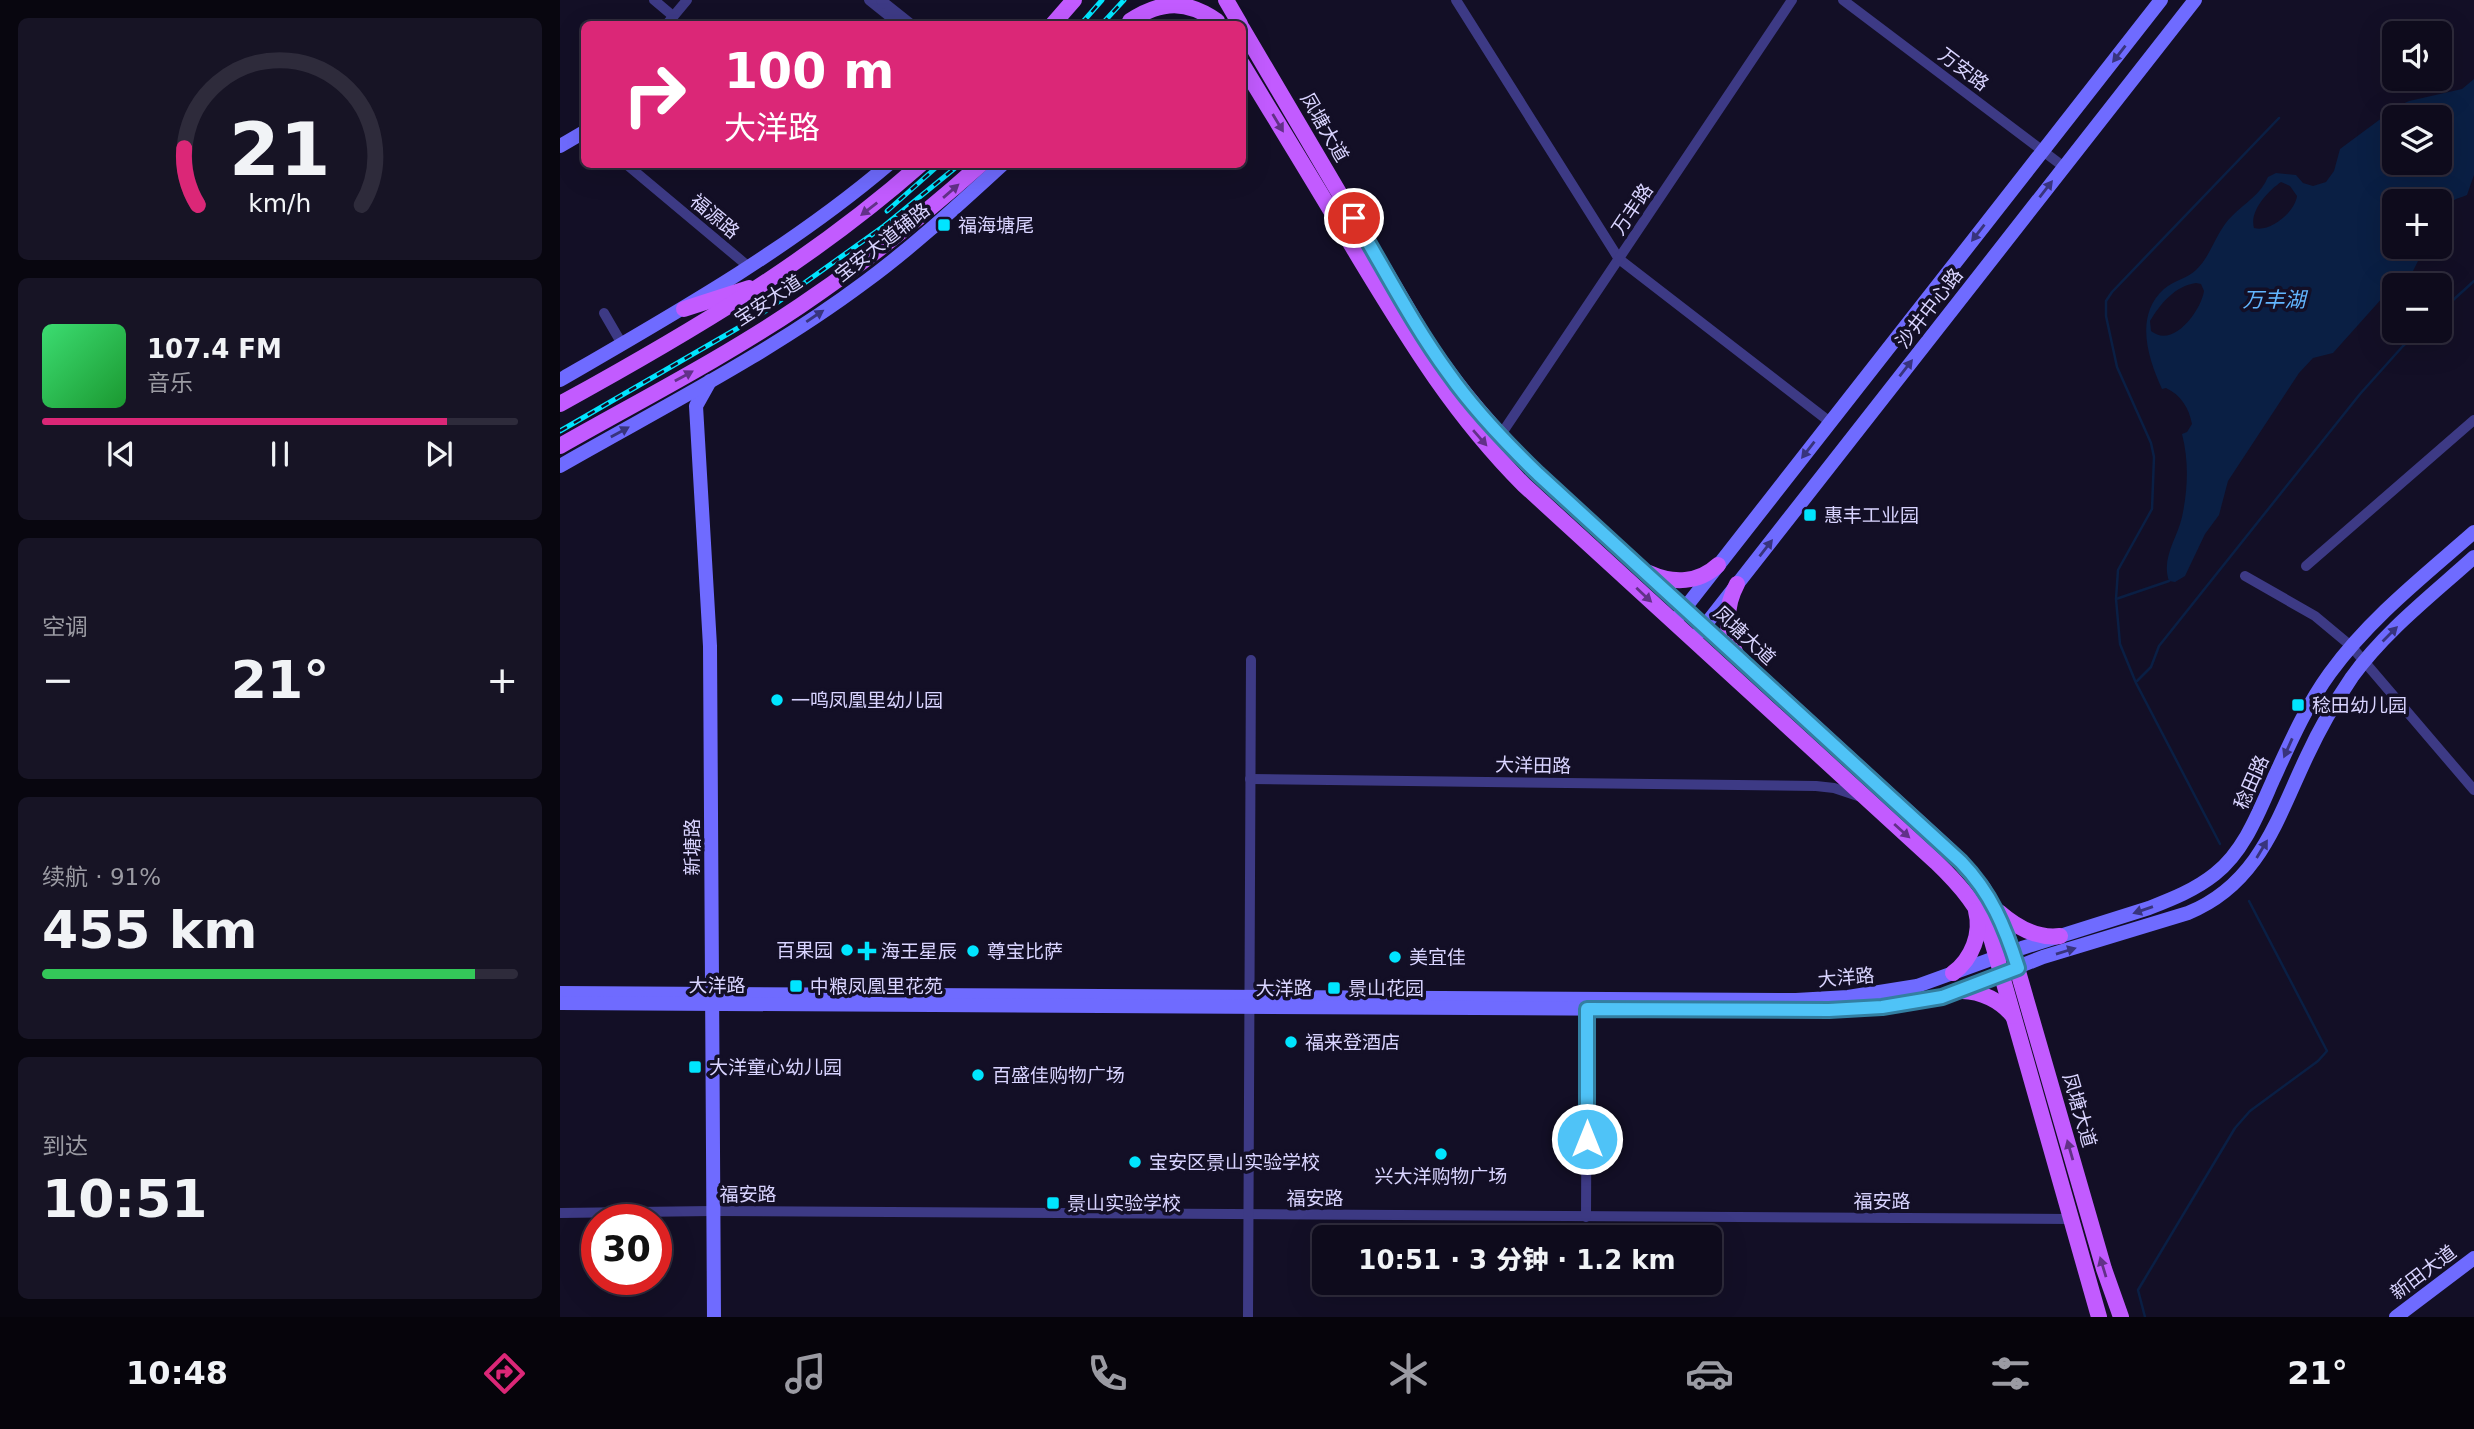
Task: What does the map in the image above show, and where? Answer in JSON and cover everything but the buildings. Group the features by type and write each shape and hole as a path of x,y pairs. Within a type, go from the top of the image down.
{"main road":[{"path":"1058,19 1074,0"},
{"path":"1130,21 1148,0"},
{"path":"1131,21 1160,3 1177,0 1195,4 1215,21"},
{"path":"1205,0 1216,21"},
{"name":"凤塘大道","path":"1226,0 1238,21"},
{"name":"凤塘大道","path":"1246,34 1435,354 1464,394 1500,436 1956,857 1977,880 1996,909 2018,968 2104,1269 2121,1317"},
{"name":"凤塘大道","path":"1246,71 1409,340 1457,410 1524,485 1946,872 1974,905 1985,923 1997,957 2099,1317"},
{"name":"宝安大道","path":"560,404 678,339 768,282 877,203 916,168"},
{"name":"宝安大道","path":"560,446 722,355 800,306 890,241 976,168"},
{"path":"684,309 768,282"},
{"path":"1639,567 1658,576 1680,580 1699,578 1718,565"},
{"path":"1737,584 1729,606 1728,628 1732,646 1740,659"},
{"path":"1953,973 1965,962 1975,940 1978,922 1974,905"},
{"path":"1996,909 2028,930 2048,936 2060,936"},
{"path":"1962,991 1978,993 1995,1000 2014,1017"}],"street":[{"path":"654,0 670,20 687,0"},
{"path":"869,0 895,21"},
{"path":"881,0 907,21"},
{"path":"1456,0 1619,259 1830,422"},
{"name":"万丰路","path":"1500,436 1792,0"},
{"name":"万安路","path":"1843,0 2064,167"},
{"name":"沙井中心路","path":"1674,622 2161,0"},
{"name":"沙井中心路","path":"1694,640 2195,0"},
{"path":"560,146 581,134"},
{"name":"福源路","path":"631,168 748,267"},
{"path":"560,380 684,309 835,207 884,168"},
{"name":"宝安大道辅路","path":"560,466 710,382 809,320 863,283 942,219 999,168"},
{"path":"604,313 622,344"},
{"name":"新塘路","path":"710,382 696,406 710,646 714,1317"},
{"path":"2306,566 2474,421"},
{"name":"稔田路","path":"1997,957 2165,901 2195,888 2223,867 2251,829 2310,702 2351,646 2386,610 2474,532"},
{"name":"稔田路","path":"2002,974 2043,957 2188,913 2236,883 2265,846 2322,726 2345,687 2394,629 2474,557"},
{"path":"2245,576 2306,610 2351,646 2474,790"},
{"path":"1248,1317 1251,660"},
{"path":"1816,786 1826,772 1825,760"},
{"name":"大洋田路","path":"1250,779 1816,786 1843,790 1871,803"},
{"name":"大洋路","path":"1587,1004 1830,999 1902,989 1997,957"},
{"name":"大洋路","path":"560,1003 711,999 1587,1004 1864,1009 1916,1003 1962,991 2002,974"},
{"name":"大洋路","path":"560,993 711,999"},
{"path":"1586,1217 1587,1004"},
{"name":"福安路","path":"560,1213 712,1211 2070,1219"},
{"name":"新田大道","path":"2396,1317 2474,1258"}],"water":[{"name":"万丰湖","path":"2474,79 2474,175 2467,195 2452,201 2452,189 2382,189 2382,259 2419,259 2412,273 2382,273 2382,298 2333,353 2313,358 2299,373 2228,481 2219,515 2205,534 2185,576 2175,582 2169,581 2168,556 2182,517 2186,486 2187,465 2182,434 2187,432 2192,424 2180,398 2166,388 2162,389 2152,364 2146,324 2155,300 2168,286 2196,270 2227,222 2257,193 2268,177 2276,173 2296,175 2303,183 2313,186 2326,182 2334,171 2340,149 2382,118 2382,175 2452,175 2452,105 2400,105 2462,89","holes":["2281,182 2290,186 2297,196 2292,208 2274,224 2260,229 2254,228 2257,208 2265,196","2196,283 2201,284 2204,291 2202,299 2185,325 2168,335 2151,331 2150,321 2169,296"]}],"waterway":[{"path":"2220,844 2136,683 2120,644 2116,599 2118,570 2152,509 2154,457 2151,443 2117,367 2106,316 2106,301 2279,118"},
{"path":"2452,301 2474,281"},
{"path":"2137,681 2151,667 2159,646 2360,394 2406,343"},
{"path":"2116,599 2169,581"},
{"path":"2145,1317 2138,1290 2235,1128 2250,1111 2318,1061 2327,1051 2249,901"}],"railway":[{"path":"1084,21 1102,0"},
{"path":"1105,21 1124,0"},
{"path":"887,211 935,168"},
{"path":"560,431 757,317 884,226 955,168"}],"place":[{"name":"福海塘尾","path":"944,225"},
{"name":"惠丰工业园","path":"1810,515"},
{"name":"一鸣凤凰里幼儿园","path":"777,700"},
{"name":"稔田幼儿园","path":"2298,705"},
{"name":"百果园","path":"847,950"},
{"name":"海王星辰","path":"867,951"},
{"name":"尊宝比萨","path":"973,951"},
{"name":"美宜佳","path":"1395,957"},
{"name":"中粮凤凰里花苑","path":"796,986"},
{"name":"景山花园","path":"1334,988"},
{"name":"福来登酒店","path":"1291,1042"},
{"name":"大洋童心幼儿园","path":"695,1067"},
{"name":"百盛佳购物广场","path":"978,1075"},
{"name":"兴大洋购物广场","path":"1441,1154"},
{"name":"宝安区景山实验学校","path":"1135,1162"},
{"name":"景山实验学校","path":"1053,1203"}],"route":[{"path":"1354,218 1435,354 1491,426 1538,474 1961,862 1989,896 2006,930 2018,968 1942,997 1882,1007 1829,1010 1587,1009 1587,1139"}]}
